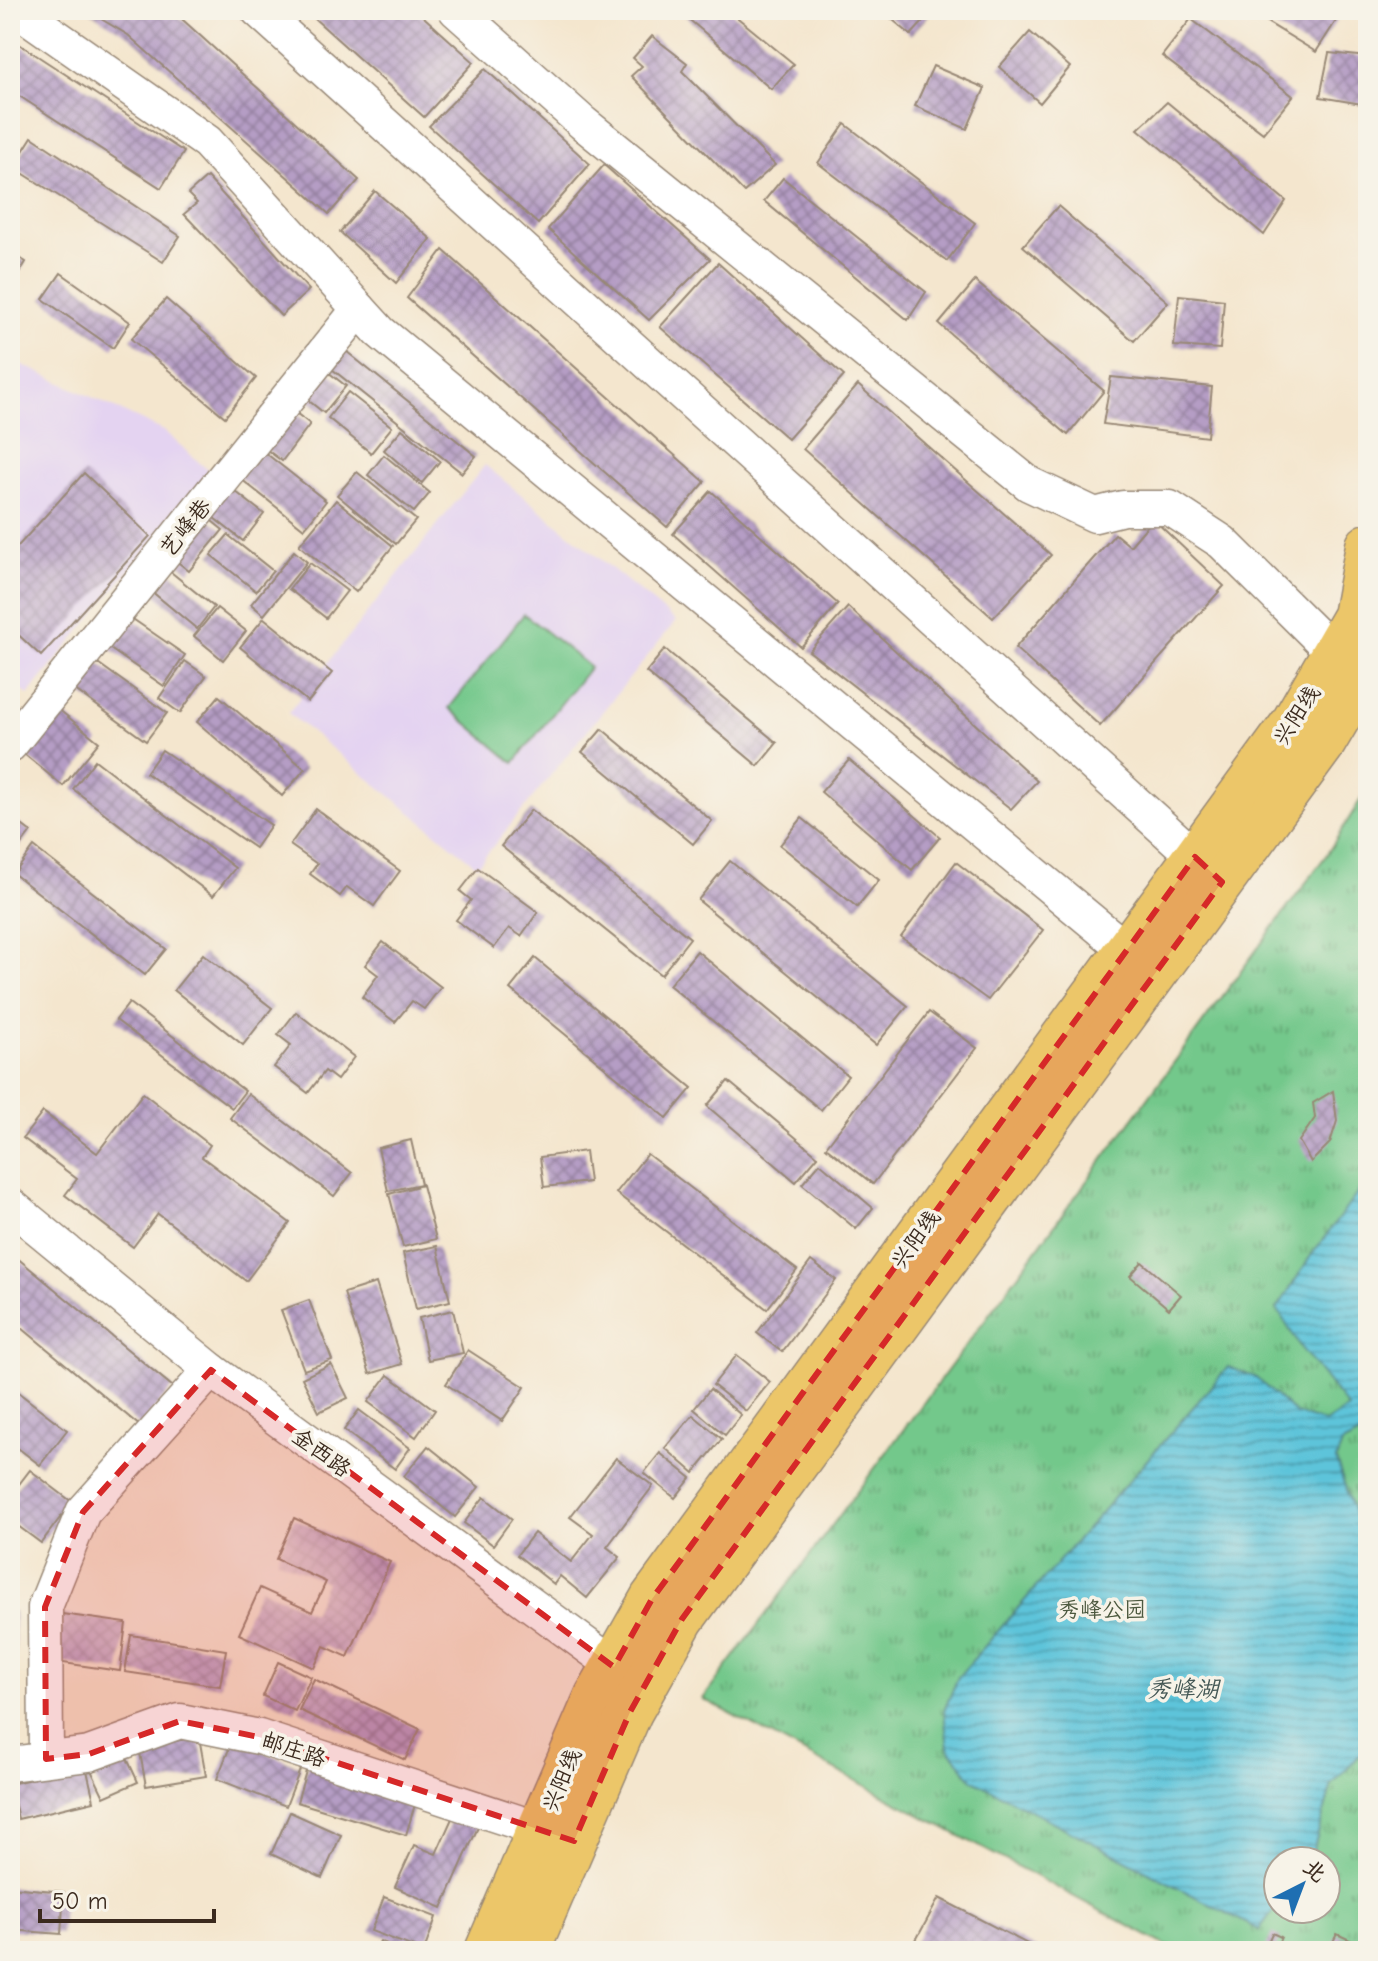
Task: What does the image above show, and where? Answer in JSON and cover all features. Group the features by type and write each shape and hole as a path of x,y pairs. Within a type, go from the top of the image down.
{"highway":[{"name":"兴阳线","path":"487,1951 630,1712 629,1676 682,1619 1208,870 1322,745 1351,660 1355,616 1368,546"},
{"name":"兴阳线","path":"527,1951 557,1835"}],"street":[{"path":"18,10 207,142 380,332 1141,962"},
{"path":"258,10 1208,870"},
{"path":"456,10 583,123 1029,484 1095,515 1123,508 1170,508 1222,542 1351,660"},
{"name":"艺峰巷","path":"10,745 359,309"},
{"name":"金西路","path":"10,1205 211,1370 629,1676"},
{"path":"46,1759 45,1607 83,1512 211,1370"},
{"name":"邮庄路","path":"10,1764 89,1754 180,1721 259,1737 557,1835"}],"highlighted area":[{"path":"1195,857 1222,882 682,1619 630,1712 574,1841 259,1737 180,1721 89,1754 46,1759 45,1607 83,1512 211,1370 614,1667 652,1599"}],"shaded area":[{"path":"10,359 164,431 210,472 28,695 10,680"},
{"path":"485,465 676,621 477,866 288,713"}],"green space":[{"path":"524,614 590,667 514,763 449,708"},
{"name":"秀峰公园","path":"1368,788 1368,1951 1176,1951 703,1699 1327,854"}],"water":[{"name":"秀峰湖","path":"1368,1179 1368,1435 1366,1432 1342,1444 1336,1460 1368,1554 1368,1756 1358,1756 1332,1785 1315,1845 1262,1845 1263,1925 1259,1930 973,1780 948,1748 944,1711 958,1677 1228,1367 1255,1377 1295,1413 1325,1423 1348,1408 1301,1348 1277,1309 1310,1257"}],"building":[{"path":"86,10 172,10 359,180 329,214 128,35"},
{"path":"305,10 416,10 474,62 424,117"},
{"path":"678,10 728,10 794,64 771,89"},
{"path":"881,10 934,10 911,35"},
{"path":"1247,10 1343,10 1316,52"},
{"path":"1191,19 1293,96 1263,133 1162,56"},
{"path":"1030,32 1070,67 1040,103 999,67"},
{"path":"652,36 687,63 682,71 775,165 744,192 631,76 642,66 633,58"},
{"path":"10,38 184,152 161,188 10,90"},
{"path":"1329,53 1368,57 1368,105 1320,97"},
{"path":"933,66 985,88 967,129 915,106"},
{"path":"485,69 590,164 538,224 429,126"},
{"path":"1167,102 1286,201 1264,235 1138,129"},
{"path":"845,124 975,223 947,261 818,163"},
{"path":"32,137 180,236 163,262 13,167"},
{"path":"604,165 710,259 649,320 548,229"},
{"path":"207,177 309,290 281,316 184,214 197,203 188,194"},
{"path":"783,178 926,292 908,320 764,201"},
{"path":"375,191 431,239 396,283 340,232"},
{"path":"1058,206 1168,302 1134,341 1023,246"},
{"path":"443,250 705,482 667,527 407,298"},
{"path":"10,252 26,262 13,283 10,282"},
{"path":"718,263 844,376 788,439 660,327"},
{"path":"61,273 130,322 113,348 43,299"},
{"path":"975,281 1104,391 1068,435 939,324"},
{"path":"1179,295 1224,300 1220,349 1174,346"},
{"path":"166,299 256,378 225,417 131,339"},
{"path":"336,343 476,456 462,473 322,361"},
{"path":"319,365 346,386 324,413 298,392"},
{"path":"1111,377 1212,387 1207,437 1103,424"},
{"path":"858,385 1051,555 993,618 803,449"},
{"path":"348,392 392,427 371,453 328,418"},
{"path":"287,406 310,424 282,461 259,444"},
{"path":"402,429 440,461 422,483 384,450"},
{"path":"258,447 326,501 304,529 236,475"},
{"path":"384,455 430,493 414,512 368,475"},
{"path":"357,472 416,520 396,544 337,495"},
{"path":"84,473 150,536 41,656 10,627 10,555"},
{"path":"226,484 264,514 243,541 204,510"},
{"path":"711,491 838,604 801,647 673,534"},
{"path":"336,500 393,546 356,592 299,545"},
{"path":"202,513 223,530 189,571 169,555"},
{"path":"1153,519 1224,586 1100,726 1015,648 1115,534 1130,546"},
{"path":"228,535 273,571 256,591 211,555"},
{"path":"294,551 307,562 264,615 251,604"},
{"path":"310,563 347,591 326,618 289,589"},
{"path":"161,564 214,607 197,629 144,585"},
{"path":"848,607 1037,781 1011,809 809,651"},
{"path":"217,608 246,631 223,660 194,636"},
{"path":"124,613 185,655 164,686 103,644"},
{"path":"264,618 332,673 308,702 240,647"},
{"path":"665,649 777,743 758,766 646,672"},
{"path":"88,656 167,713 146,741 67,684"},
{"path":"185,661 206,676 180,713 159,698"},
{"path":"219,696 305,769 282,796 197,722"},
{"path":"58,709 99,742 63,786 23,753"},
{"path":"602,729 712,821 693,844 582,752"},
{"path":"162,750 271,825 255,848 146,773"},
{"path":"95,760 235,868 213,896 73,789"},
{"path":"849,760 940,837 912,870 821,792"},
{"path":"316,809 400,871 374,906 347,887 340,896 310,874 317,864 290,845"},
{"path":"531,810 690,938 661,975 501,846"},
{"path":"10,816 31,832 10,859"},
{"path":"802,818 879,880 857,907 780,845"},
{"path":"34,847 166,949 145,975 14,874"},
{"path":"730,861 908,1006 876,1045 698,900"},
{"path":"956,862 1043,930 988,1000 901,937"},
{"path":"478,868 538,912 521,936 509,928 494,948 456,920 471,900 460,891"},
{"path":"383,942 441,987 424,1009 412,1001 395,1022 362,997 378,975 365,965"},
{"path":"697,951 848,1076 821,1110 669,985"},
{"path":"203,954 272,1008 243,1045 174,990"},
{"path":"535,958 692,1088 667,1118 510,989"},
{"path":"129,1003 245,1091 232,1108 116,1020"},
{"path":"296,1012 354,1057 337,1080 325,1071 308,1093 274,1067 291,1045 278,1035"},
{"path":"929,1012 977,1048 873,1184 826,1147"},
{"path":"728,1081 818,1156 796,1182 707,1106"},
{"path":"1333,1091 1337,1121 1330,1143 1311,1162 1299,1141 1315,1118 1313,1103"},
{"path":"143,1093 210,1145 202,1157 290,1223 246,1281 158,1214 133,1247 65,1195 77,1179 23,1138 43,1112 97,1153"},
{"path":"248,1094 352,1173 334,1196 230,1118"},
{"path":"411,1140 421,1184 388,1191 378,1148"},
{"path":"585,1151 589,1182 544,1187 540,1157"},
{"path":"647,1154 797,1270 767,1309 616,1193"},
{"path":"820,1163 873,1208 856,1229 802,1184"},
{"path":"422,1185 436,1239 403,1247 389,1194"},
{"path":"437,1246 450,1301 416,1309 403,1253"},
{"path":"10,1252 173,1387 140,1426 10,1318"},
{"path":"811,1261 836,1280 782,1352 757,1333"},
{"path":"1142,1262 1181,1295 1169,1309 1130,1276"},
{"path":"376,1283 402,1364 370,1374 344,1293"},
{"path":"309,1300 332,1360 304,1370 281,1310"},
{"path":"453,1310 463,1353 428,1360 419,1318"},
{"path":"468,1350 525,1387 502,1421 446,1384"},
{"path":"737,1355 770,1382 746,1411 713,1385"},
{"path":"331,1364 348,1398 319,1412 302,1378"},
{"path":"388,1375 435,1410 416,1437 368,1402"},
{"path":"10,1386 67,1430 40,1465 10,1442"},
{"path":"710,1389 741,1415 725,1435 694,1409"},
{"path":"359,1410 410,1448 395,1469 344,1430"},
{"path":"693,1415 722,1439 694,1473 665,1448"},
{"path":"428,1446 479,1487 455,1517 404,1476"},
{"path":"660,1453 691,1478 675,1498 644,1473"},
{"path":"616,1458 653,1486 607,1547 620,1557 587,1598 560,1576 554,1584 517,1555 534,1533 571,1562 593,1534 570,1517"},
{"path":"30,1470 72,1502 41,1543 10,1520 10,1496"},
{"path":"484,1497 512,1519 493,1545 464,1523"},
{"path":"294,1518 390,1562 348,1657 324,1646 314,1668 239,1634 260,1588 312,1612 326,1582 276,1559"},
{"path":"10,1611 14,1611 16,1655 10,1655"},
{"path":"62,1614 126,1623 120,1671 56,1662"},
{"path":"131,1635 226,1650 220,1686 125,1672"},
{"path":"278,1662 311,1677 295,1711 263,1696"},
{"path":"314,1679 420,1729 405,1760 299,1710"},
{"path":"199,1737 206,1776 146,1786 139,1747"},
{"path":"233,1739 301,1767 286,1806 217,1779"},
{"path":"123,1750 138,1782 104,1797 89,1766"},
{"path":"309,1761 418,1794 406,1835 297,1802"},
{"path":"86,1766 94,1801 18,1819 10,1784"},
{"path":"458,1805 483,1816 442,1908 395,1887 414,1845 436,1854"},
{"path":"290,1812 341,1835 322,1878 271,1854"},
{"path":"10,1887 64,1892 61,1934 10,1930"},
{"path":"384,1897 436,1917 424,1951 371,1931"},
{"path":"939,1898 1041,1951 910,1951"},
{"path":"1272,1933 1281,1937 1275,1951 1264,1951"},
{"path":"1337,1934 1363,1946 1360,1951 1328,1951"},
{"path":"380,1941 403,1951 375,1951"}]}
